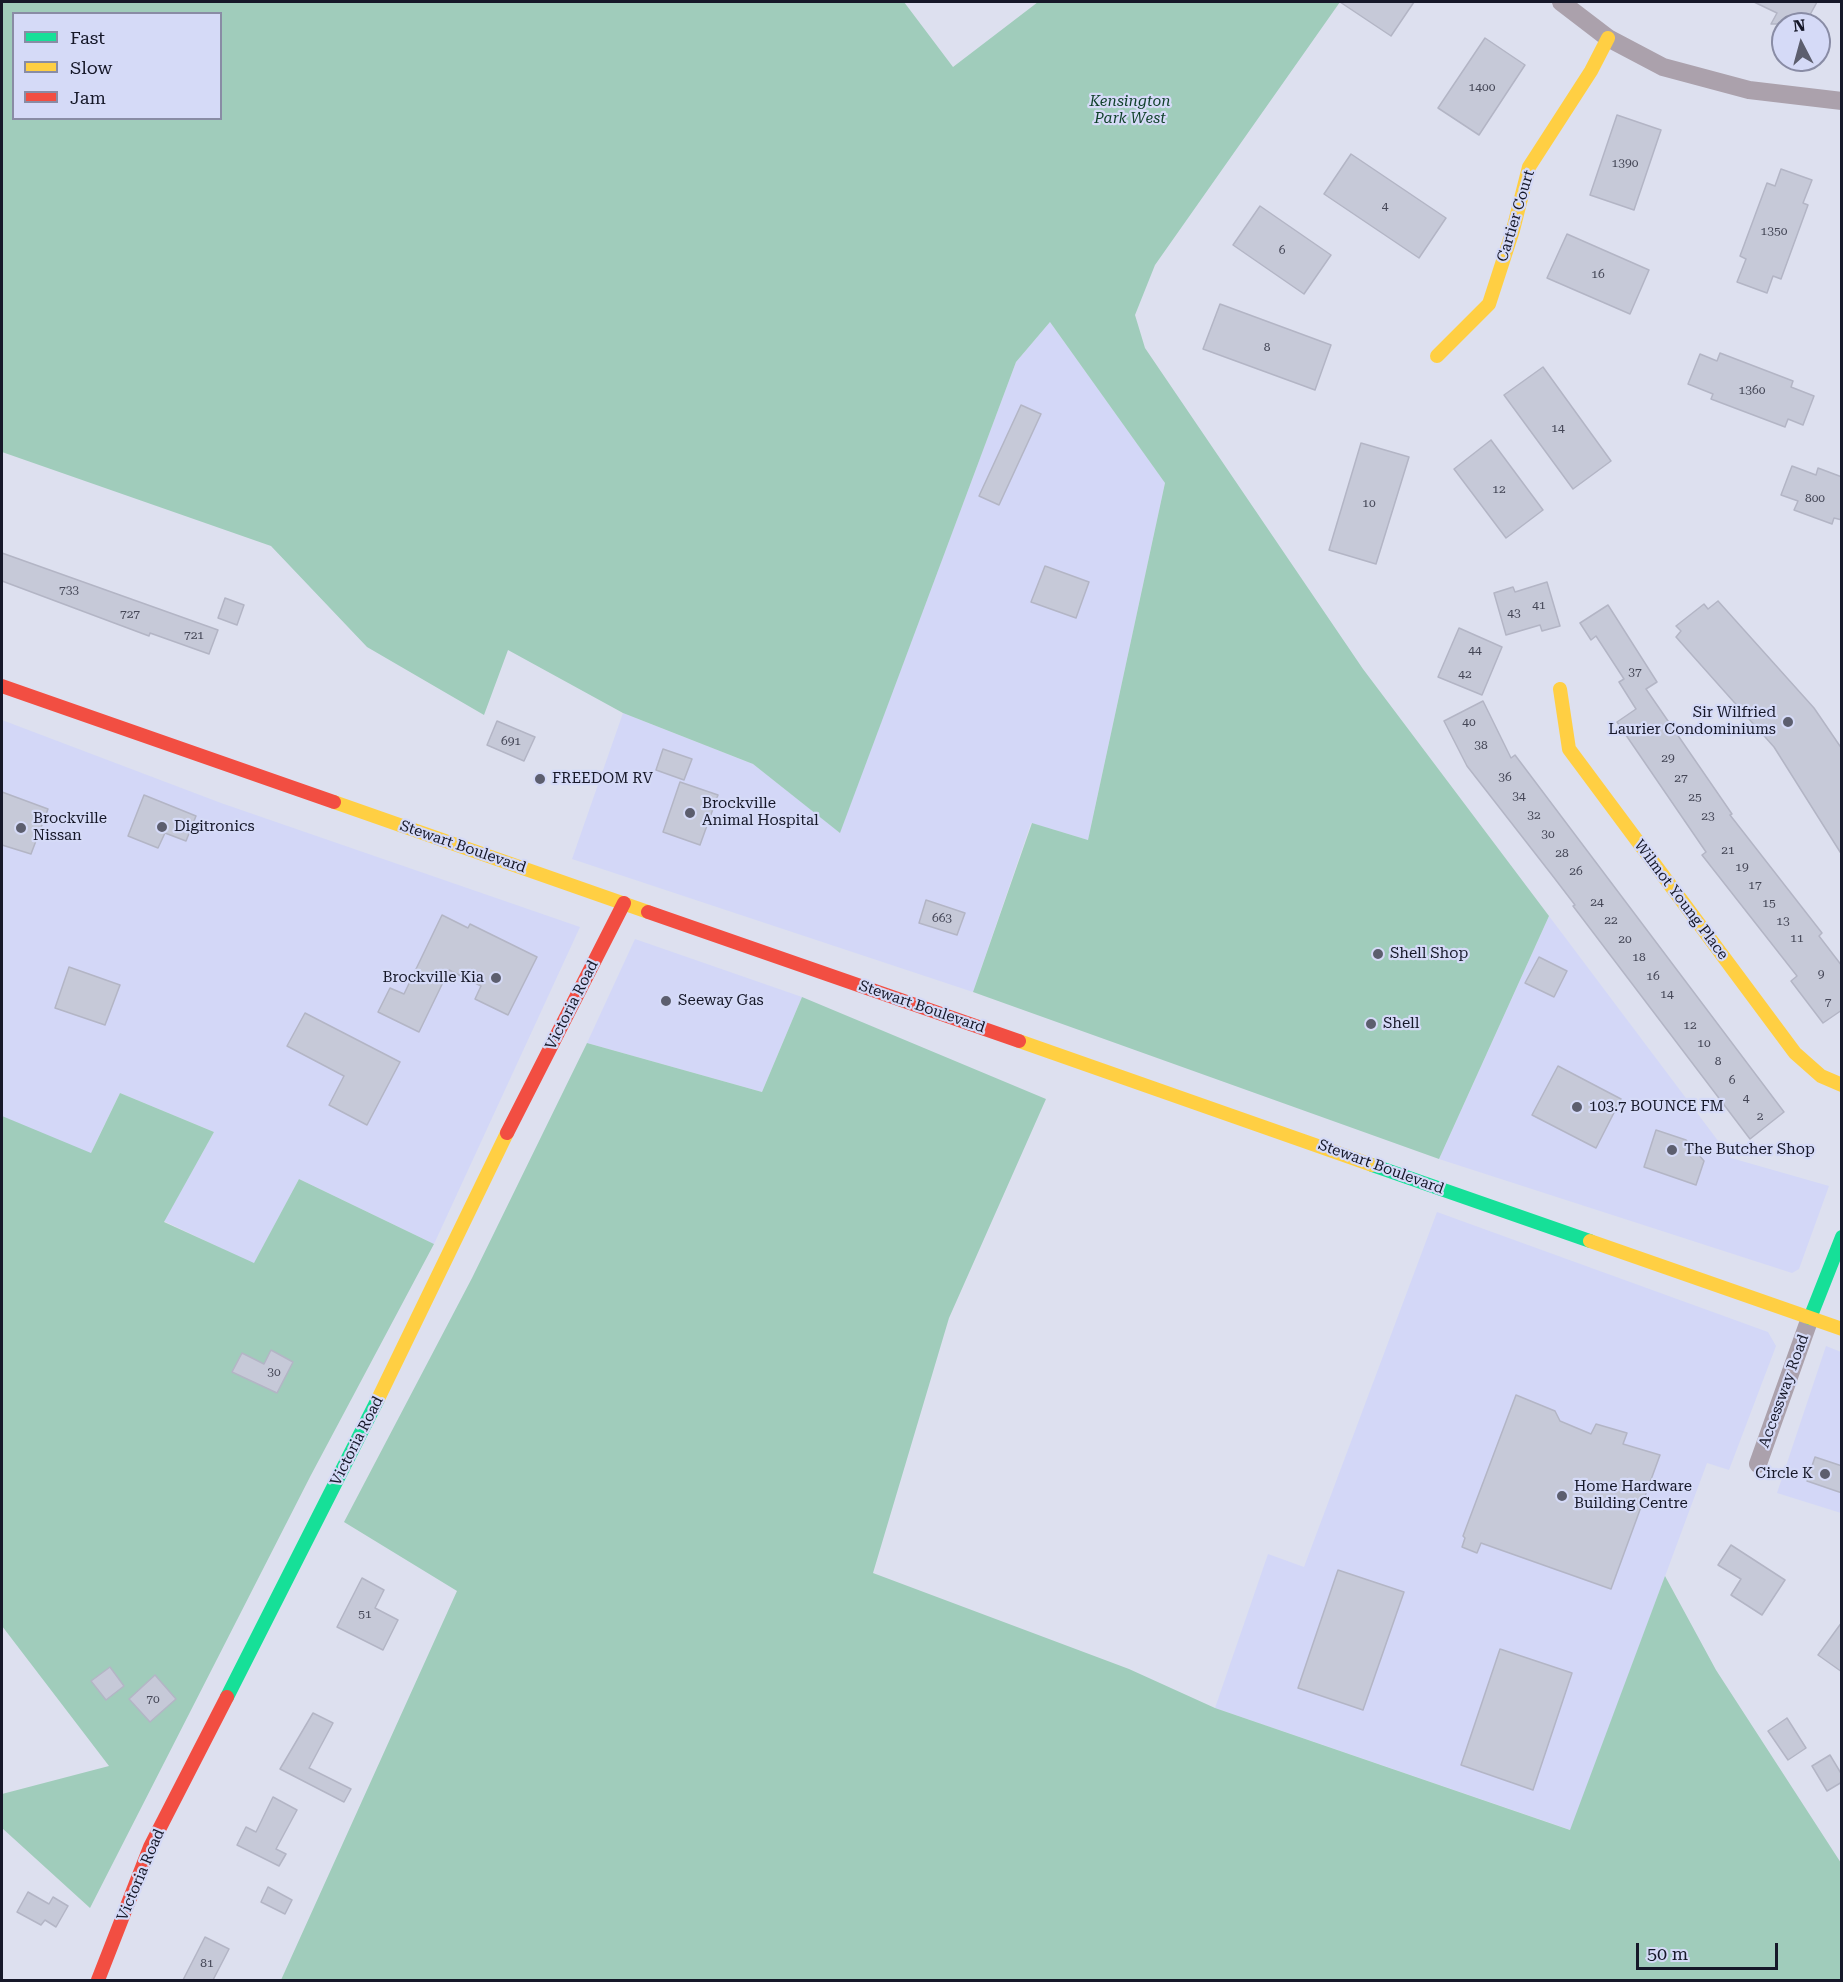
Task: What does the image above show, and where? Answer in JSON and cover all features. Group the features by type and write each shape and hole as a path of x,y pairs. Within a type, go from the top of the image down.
{"street":[{"path":"1561,2 1608,38 1663,67 1738,88 1842,101"},
{"name":"Cartier Court","path":"1437,356 1489,304 1513,230 1529,167 1591,71 1608,38"},
{"name":"Stewart Boulevard","path":"2,686 1842,1329"},
{"name":"Wilmot Young Place","path":"1560,689 1569,749 1795,1053 1821,1076 1842,1085"},
{"name":"Victoria Road","path":"98,1980 150,1846 404,1350 514,1118 624,903"},
{"path":"1810,1318 1842,1237"},
{"name":"Accessway Road","path":"1758,1464 1810,1318"}],"shaded area":[{"path":"1050,322 1165,483 1088,840 1031,823 973,992 572,859 623,713 753,764 840,832 1016,362"},
{"path":"2,720 221,803 580,927 434,1244 299,1179 254,1264 164,1221 214,1132 120,1093 89,1157 2,1117"},
{"path":"1549,916 1731,1158 1829,1186 1799,1269 1792,1273 1439,1159"},
{"path":"635,939 802,997 762,1092 587,1043"},
{"path":"1437,1212 1768,1332 1776,1346 1729,1470 1707,1463 1571,1830 1215,1708 1268,1554 1304,1567"},
{"path":"1826,1346 1841,1352 1841,1513 1777,1493"}],"green space":[{"name":"Kensington Park West","path":"2,2 904,2 953,67 1038,2 1340,2 1155,265 1135,315 1145,348 1363,669 1549,916 1439,1159 973,992 1032,823 1088,840 1165,483 1050,322 1016,362 840,833 753,764 623,713 508,650 484,715 367,647 271,546 2,452"},
{"path":"802,997 1046,1099 949,1318 873,1573 1129,1669 1215,1708 1570,1830 1665,1576 1716,1670 1841,1863 1841,1980 281,1980 457,1591 344,1522 472,1278 587,1043 762,1092"},
{"path":"120,1093 214,1132 164,1222 254,1263 299,1179 434,1244 311,1475 90,1908 2,1828 2,1794 109,1766 2,1626 2,1116 91,1153"}],"building":[{"path":"1340,2 1414,2 1391,36"},
{"path":"1754,2 1817,2 1812,12 1775,12"},
{"path":"1485,38 1525,65 1479,135 1438,108"},
{"path":"1617,115 1661,130 1634,210 1590,195"},
{"path":"1351,154 1446,218 1419,258 1324,194"},
{"path":"1781,169 1812,180 1803,203 1808,205 1781,279 1773,276 1767,293 1737,282 1746,259 1740,256 1767,183 1775,186"},
{"path":"1260,206 1331,255 1304,294 1233,245"},
{"path":"1567,234 1649,270 1630,314 1547,278"},
{"path":"1220,304 1331,345 1315,390 1203,349"},
{"path":"1720,353 1793,381 1791,387 1814,396 1803,425 1788,419 1785,427 1711,399 1713,394 1688,384 1700,354 1717,361"},
{"path":"1543,367 1611,461 1573,489 1504,395"},
{"path":"1021,405 1041,414 999,505 979,496"},
{"path":"1491,440 1543,510 1506,538 1454,469"},
{"path":"1361,443 1409,457 1376,564 1329,550"},
{"path":"1792,466 1816,475 1818,468 1842,477 1842,520 1834,518 1832,524 1794,510 1798,501 1781,495"},
{"path":"2,553 218,630 209,654 150,633 149,636 2,581"},
{"path":"1045,566 1089,582 1076,618 1031,602"},
{"path":"1547,582 1560,626 1542,631 1540,625 1506,635 1494,593 1513,587 1515,592"},
{"path":"225,598 244,605 237,625 218,618"},
{"name":"Sir Wilfried Laurier Condominiums","path":"1718,601 1814,708 1842,749 1842,855 1774,747 1676,637 1681,631 1676,626 1704,604 1708,609"},
{"path":"1608,605 1657,682 1646,689 1732,814 1730,815 1822,933 1819,936 1842,966 1842,1010 1823,1023 1791,981 1797,976 1702,855 1706,852 1617,722 1636,709 1619,682 1624,679 1596,636 1591,640 1580,623"},
{"path":"1459,628 1502,647 1482,695 1438,677"},
{"path":"1483,701 1511,758 1515,755 1784,1112 1750,1139 1573,906 1575,905 1467,766 1444,721"},
{"path":"497,721 535,737 524,761 487,745"},
{"path":"663,749 692,759 684,780 656,770"},
{"name":"Brockville Animal Hospital","path":"680,782 718,795 700,845 663,832"},
{"name":"Brockville Nissan","path":"2,792 48,809 31,854 2,845"},
{"name":"Digitronics","path":"144,795 196,816 186,841 165,833 158,848 128,836"},
{"path":"926,900 965,913 957,935 919,923"},
{"name":"Brockville Kia","path":"442,915 468,928 470,924 537,957 508,1015 475,999 481,986 449,970 419,1032 378,1012 390,988 404,994"},
{"path":"1539,957 1567,971 1554,997 1525,983"},
{"path":"69,967 120,985 105,1025 55,1008"},
{"path":"305,1013 400,1062 367,1125 329,1105 344,1076 287,1046"},
{"name":"103.7 BOUNCE FM","path":"1558,1066 1621,1099 1596,1148 1532,1115"},
{"name":"The Butcher Shop","path":"1656,1130 1686,1140 1704,1161 1696,1185 1644,1167"},
{"path":"271,1350 293,1362 277,1393 232,1372 242,1353 264,1364"},
{"name":"Home Hardware Building Centre","path":"1516,1395 1555,1411 1560,1421 1591,1434 1596,1424 1627,1433 1623,1444 1660,1455 1611,1589 1481,1543 1477,1553 1462,1547 1465,1538 1463,1536"},
{"name":"Circle K","path":"1815,1457 1842,1466 1842,1493 1807,1481"},
{"path":"1731,1545 1785,1580 1762,1615 1731,1595 1741,1579 1718,1565"},
{"path":"1338,1570 1404,1592 1363,1710 1298,1688"},
{"path":"362,1578 384,1590 375,1608 398,1620 383,1650 337,1627"},
{"path":"1842,1622 1842,1672 1818,1655"},
{"path":"1500,1649 1572,1673 1533,1790 1461,1765"},
{"path":"110,1667 124,1686 106,1700 91,1681"},
{"path":"155,1675 176,1699 150,1722 129,1699"},
{"path":"313,1713 333,1723 309,1768 351,1789 344,1802 280,1769"},
{"path":"1787,1718 1806,1748 1788,1760 1768,1731"},
{"path":"1830,1755 1842,1775 1842,1782 1827,1791 1812,1766"},
{"path":"273,1797 297,1810 276,1849 286,1854 279,1866 237,1845 246,1827 256,1832"},
{"path":"268,1887 292,1900 285,1914 261,1902"},
{"path":"28,1892 49,1904 53,1897 68,1906 56,1927 45,1920 41,1925 17,1912"},
{"path":"205,1937 229,1949 213,1980 183,1980"}],"traffic: fast":[{"path":"1372,1165 1590,1241"},
{"path":"1810,1318 1842,1237"},
{"path":"227,1697 378,1399"}],"traffic: slow":[{"path":"1437,356 1489,304 1513,230 1529,167 1591,71 1608,38"},
{"path":"1560,689 1569,749 1795,1053 1821,1076 1842,1085"},
{"path":"334,802 648,912"},
{"path":"1019,1041 1372,1165"},
{"path":"378,1399 507,1133"},
{"path":"1590,1241 1842,1329"}],"traffic: jam":[{"path":"2,686 334,802"},
{"path":"507,1133 624,903"},
{"path":"648,912 1019,1041"},
{"path":"98,1980 150,1847 227,1697"}],"place":[{"name":"Sir Wilfried Laurier Condominiums","path":"1788,722"},
{"name":"FREEDOM RV","path":"540,779"},
{"name":"Brockville Animal Hospital","path":"690,813"},
{"name":"Digitronics","path":"162,827"},
{"name":"Brockville Nissan","path":"21,828"},
{"name":"Shell Shop","path":"1378,954"},
{"name":"Brockville Kia","path":"496,978"},
{"name":"Seeway Gas","path":"666,1001"},
{"name":"Shell","path":"1371,1024"},
{"name":"103.7 BOUNCE FM","path":"1577,1107"},
{"name":"The Butcher Shop","path":"1672,1150"},
{"name":"Circle K","path":"1825,1474"},
{"name":"Home Hardware Building Centre","path":"1562,1496"}]}
